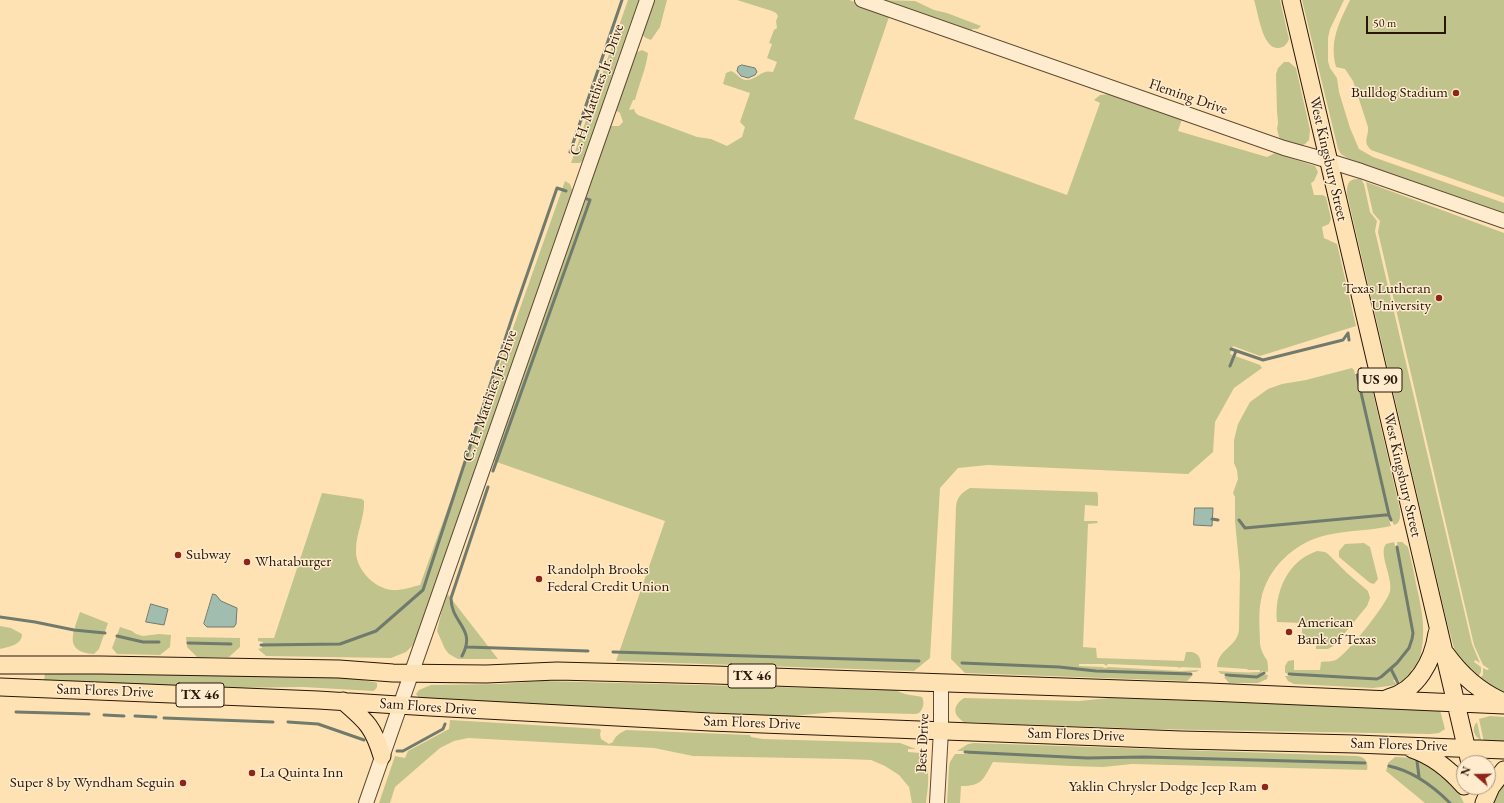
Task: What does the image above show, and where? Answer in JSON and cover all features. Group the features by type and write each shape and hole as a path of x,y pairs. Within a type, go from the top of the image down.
{"main road":[{"name":"West Kingsbury Street","path":"1291,0 1468,755"},
{"path":"1383,700 1406,690 1420,677 1430,659 1438,628"},
{"path":"1443,650 1467,678 1482,690 1504,702"},
{"name":"Sam Flores Drive","path":"0,665 109,665 340,669 412,673 486,674 564,671 941,683 1504,705"},
{"name":"Sam Flores Drive","path":"0,687 343,701 430,708 703,721 1181,740 1402,746 1468,755 1504,750"},
{"path":"343,701 371,728 382,756"},
{"path":"1402,746 1416,750 1437,761 1456,779"},
{"path":"1484,803 1491,787 1504,770"},
{"path":"1470,795 1477,803"}],"street":[{"name":"C. H. Matthies Jr. Drive","path":"366,803 646,0"},
{"name":"Fleming Drive","path":"862,0 1284,148 1415,189 1504,221"},
{"name":"Best Drive","path":"937,803 941,730 941,683"}],"green space":[{"path":"628,0 641,0 587,157 580,163 571,163"},
{"path":"652,0 667,0 660,27 651,40 641,34"},
{"path":"737,0 849,0 890,14 854,119 1067,195 1100,103 1094,100 1100,95 1110,94 1182,119 1178,131 1267,157 1275,153 1315,166 1318,172 1314,181 1311,183 1314,195 1323,195 1326,197 1331,219 1329,224 1322,227 1324,238 1337,244 1356,326 1260,356 1233,346 1230,354 1260,365 1262,368 1234,388 1215,422 1213,452 1188,474 988,465 958,468 940,488 930,658 914,671 616,661 665,521 491,460 610,126 619,126 623,122 620,113 617,111 614,113 635,53 642,50 648,53 646,65 635,100 633,100 629,110 634,109 638,115 697,137 711,139 727,146 742,137 745,127 740,122 750,93 723,84 726,73 731,71 742,79 747,80 765,72 773,72 777,62 767,58 772,44 769,43 774,30 777,28 776,21 778,16 772,11"},
{"path":"880,0 915,1 934,10 947,13 981,26 978,29 972,29 972,33"},
{"path":"1254,0 1280,0 1289,39 1284,46 1280,48 1273,47 1264,36"},
{"path":"1302,0 1344,0 1330,29 1328,38 1328,61 1330,68 1337,78 1339,92 1350,128 1359,149 1373,157 1504,203 1504,213 1347,158 1341,154 1338,149"},
{"path":"1350,0 1504,0 1504,197 1371,150 1368,147 1366,141 1368,127 1353,81 1345,69 1336,67 1334,58 1334,40 1336,32"},
{"path":"1284,62 1289,62 1296,68 1310,130 1309,140 1300,146 1284,142 1279,137 1277,129 1276,74 1278,68"},
{"path":"1356,179 1361,179 1364,184 1370,212 1377,221 1375,231 1472,644 1480,663 1475,660 1474,662 1481,667 1481,672 1478,677 1475,677 1460,659 1454,648 1447,622 1347,194 1347,186 1349,182"},
{"path":"565,181 570,184 573,192 416,642 406,652 391,658 266,656 258,649 262,648 263,642 258,641 258,638 274,638 322,493 362,499 364,501 363,513 356,544 356,557 366,576 378,585 392,590 420,585"},
{"path":"1366,182 1504,233 1504,693 1491,688 1480,678 1483,675 1483,668 1487,670 1489,669 1483,665 1474,645 1378,232 1380,221 1373,213"},
{"path":"1352,368 1356,379 1361,379 1360,373 1370,380 1400,510 1399,521 1394,525 1391,519 1389,520 1391,526 1335,533 1315,538 1294,550 1284,558 1269,577 1264,588 1260,605 1260,643 1262,652 1268,664 1268,672 1262,671 1261,674 1268,675 1267,679 1258,683 1229,683 1224,677 1229,677 1229,674 1221,674 1218,671 1260,672 1260,670 1217,667 1221,656 1238,636 1239,630 1240,573 1235,521 1235,497 1233,493 1238,479 1237,470 1234,463 1234,440 1238,424 1250,402 1268,389 1282,384 1306,380"},
{"path":"970,488 1097,492 1098,506 1085,505 1084,521 1097,521 1098,523 1088,524 1083,647 1096,648 1097,658 1184,661 1186,652 1192,652 1197,654 1200,658 1201,668 1079,664 1079,666 1104,668 1181,671 1199,670 1196,672 1187,672 1187,675 1193,675 1187,681 965,673 951,659 956,507 960,496"},
{"path":"1394,542 1396,549 1398,549 1397,542 1402,542 1408,547 1419,595 1422,616 1422,648 1416,669 1412,669 1412,675 1401,683 1398,679 1393,680 1397,685 1373,688 1294,684 1288,681 1285,676 1291,676 1292,673 1285,673 1285,666 1288,661 1294,660 1294,670 1320,670 1321,662 1336,660 1349,648 1366,628 1388,597 1390,591 1390,579 1385,560 1384,548 1386,544"},
{"path":"1364,543 1370,547 1378,579 1374,584 1370,583 1339,557 1339,551 1345,544"},
{"path":"1317,551 1328,554 1368,591 1370,598 1367,606 1335,645 1328,649 1316,649 1316,638 1302,637 1302,623 1277,622 1280,589 1290,570 1298,562"},
{"path":"446,592 498,659 458,659 449,654 445,649 437,631"},
{"path":"80,612 108,623 99,649 94,654 78,650 74,645 73,634"},
{"path":"0,626 11,628 22,634 20,641 14,645 0,649"},
{"path":"120,627 143,636 159,634 171,635 170,647 160,655 117,654 112,648"},
{"path":"186,637 240,638 240,647 229,657 197,657 187,647"},
{"path":"73,671 323,676 374,682 377,683 377,687 373,691 303,687 221,688 44,681 45,673"},
{"path":"542,681 896,690 905,694 922,697 923,704 919,713 915,714 834,712 793,716 496,703 419,698 416,694 419,690 431,685 501,684"},
{"path":"964,698 1079,701 1110,698 1440,710 1445,729 1439,733 1430,734 1150,729 964,722 960,719 955,710 957,704"},
{"path":"1490,716 1504,717 1504,743 1484,742 1479,719"},
{"path":"450,720 600,729 601,739 609,744 613,742 618,735 626,730 750,735 751,737 763,739 900,743 916,749 908,749 908,752 920,753 924,758 928,770 928,790 926,803 912,803 909,787 899,775 885,766 871,760 693,756 654,748 468,738 454,741 440,748 395,787 390,803 379,803 395,756 405,758 408,751 449,729"},
{"path":"1477,722 1481,740 1475,735 1474,732 1474,727"},
{"path":"968,744 1357,756 1366,760 1367,770 1132,764 1103,767 993,762 982,780 978,783 974,785 961,786 960,803 947,803 950,762 955,754 968,754 968,751 957,751"},
{"path":"1395,757 1414,758 1440,771 1439,775 1441,777 1445,776 1456,788 1456,795 1460,795 1464,803 1425,803 1386,771 1388,763"},
{"path":"1504,780 1504,803 1492,803"}],"shaded area":[{"path":"742,65 755,68 757,72 755,75 748,78 741,76 737,71 738,67"},
{"path":"1195,508 1213,508 1212,526 1194,525"},
{"path":"213,594 216,595 221,601 237,608 236,624 234,627 207,627 204,624"},
{"path":"151,604 168,609 164,625 146,622"}],"waterway":[{"path":"570,152 622,0"},
{"path":"261,645 340,644 376,631 423,590 512,318 557,188 566,191"},
{"path":"493,471 590,200 587,199"},
{"path":"1348,333 1349,340"},
{"path":"1231,349 1263,360 1343,340 1348,333"},
{"path":"1230,366 1236,351"},
{"path":"1357,375 1389,515"},
{"path":"462,656 466,647 467,639 452,607 451,598 488,487"},
{"path":"1239,520 1245,528 1385,515 1389,515 1391,520"},
{"path":"1212,519 1218,520"},
{"path":"1289,674 1377,679 1397,663 1409,648 1413,633 1397,547"},
{"path":"0,617 74,630 105,633"},
{"path":"117,636 143,642 159,642"},
{"path":"188,643 231,644"},
{"path":"467,647 588,651"},
{"path":"613,652 919,661"},
{"path":"962,663 1059,667 1096,671 1191,674"},
{"path":"1391,669 1398,683"},
{"path":"1226,675 1257,677 1264,673"},
{"path":"16,712 89,714"},
{"path":"104,715 124,716"},
{"path":"135,716 156,717"},
{"path":"164,718 273,722"},
{"path":"288,722 318,724 364,740"},
{"path":"397,751 403,751 443,729 445,724"},
{"path":"965,752 1087,758 1144,757 1365,763"},
{"path":"1417,761 1419,777"},
{"path":"1389,766 1414,775 1437,791 1450,803"}],"place":[{"name":"Bulldog Stadium","path":"1456,93"},
{"name":"Texas Lutheran University","path":"1439,298"},
{"name":"Subway","path":"178,555"},
{"name":"Whataburger","path":"247,562"},
{"name":"Randolph Brooks Federal Credit Union","path":"539,579"},
{"name":"American Bank of Texas","path":"1289,632"},
{"name":"La Quinta Inn","path":"252,773"},
{"name":"Super 8 by Wyndham Seguin","path":"183,783"},
{"name":"Yaklin Chrysler Dodge Jeep Ram","path":"1265,787"}]}
